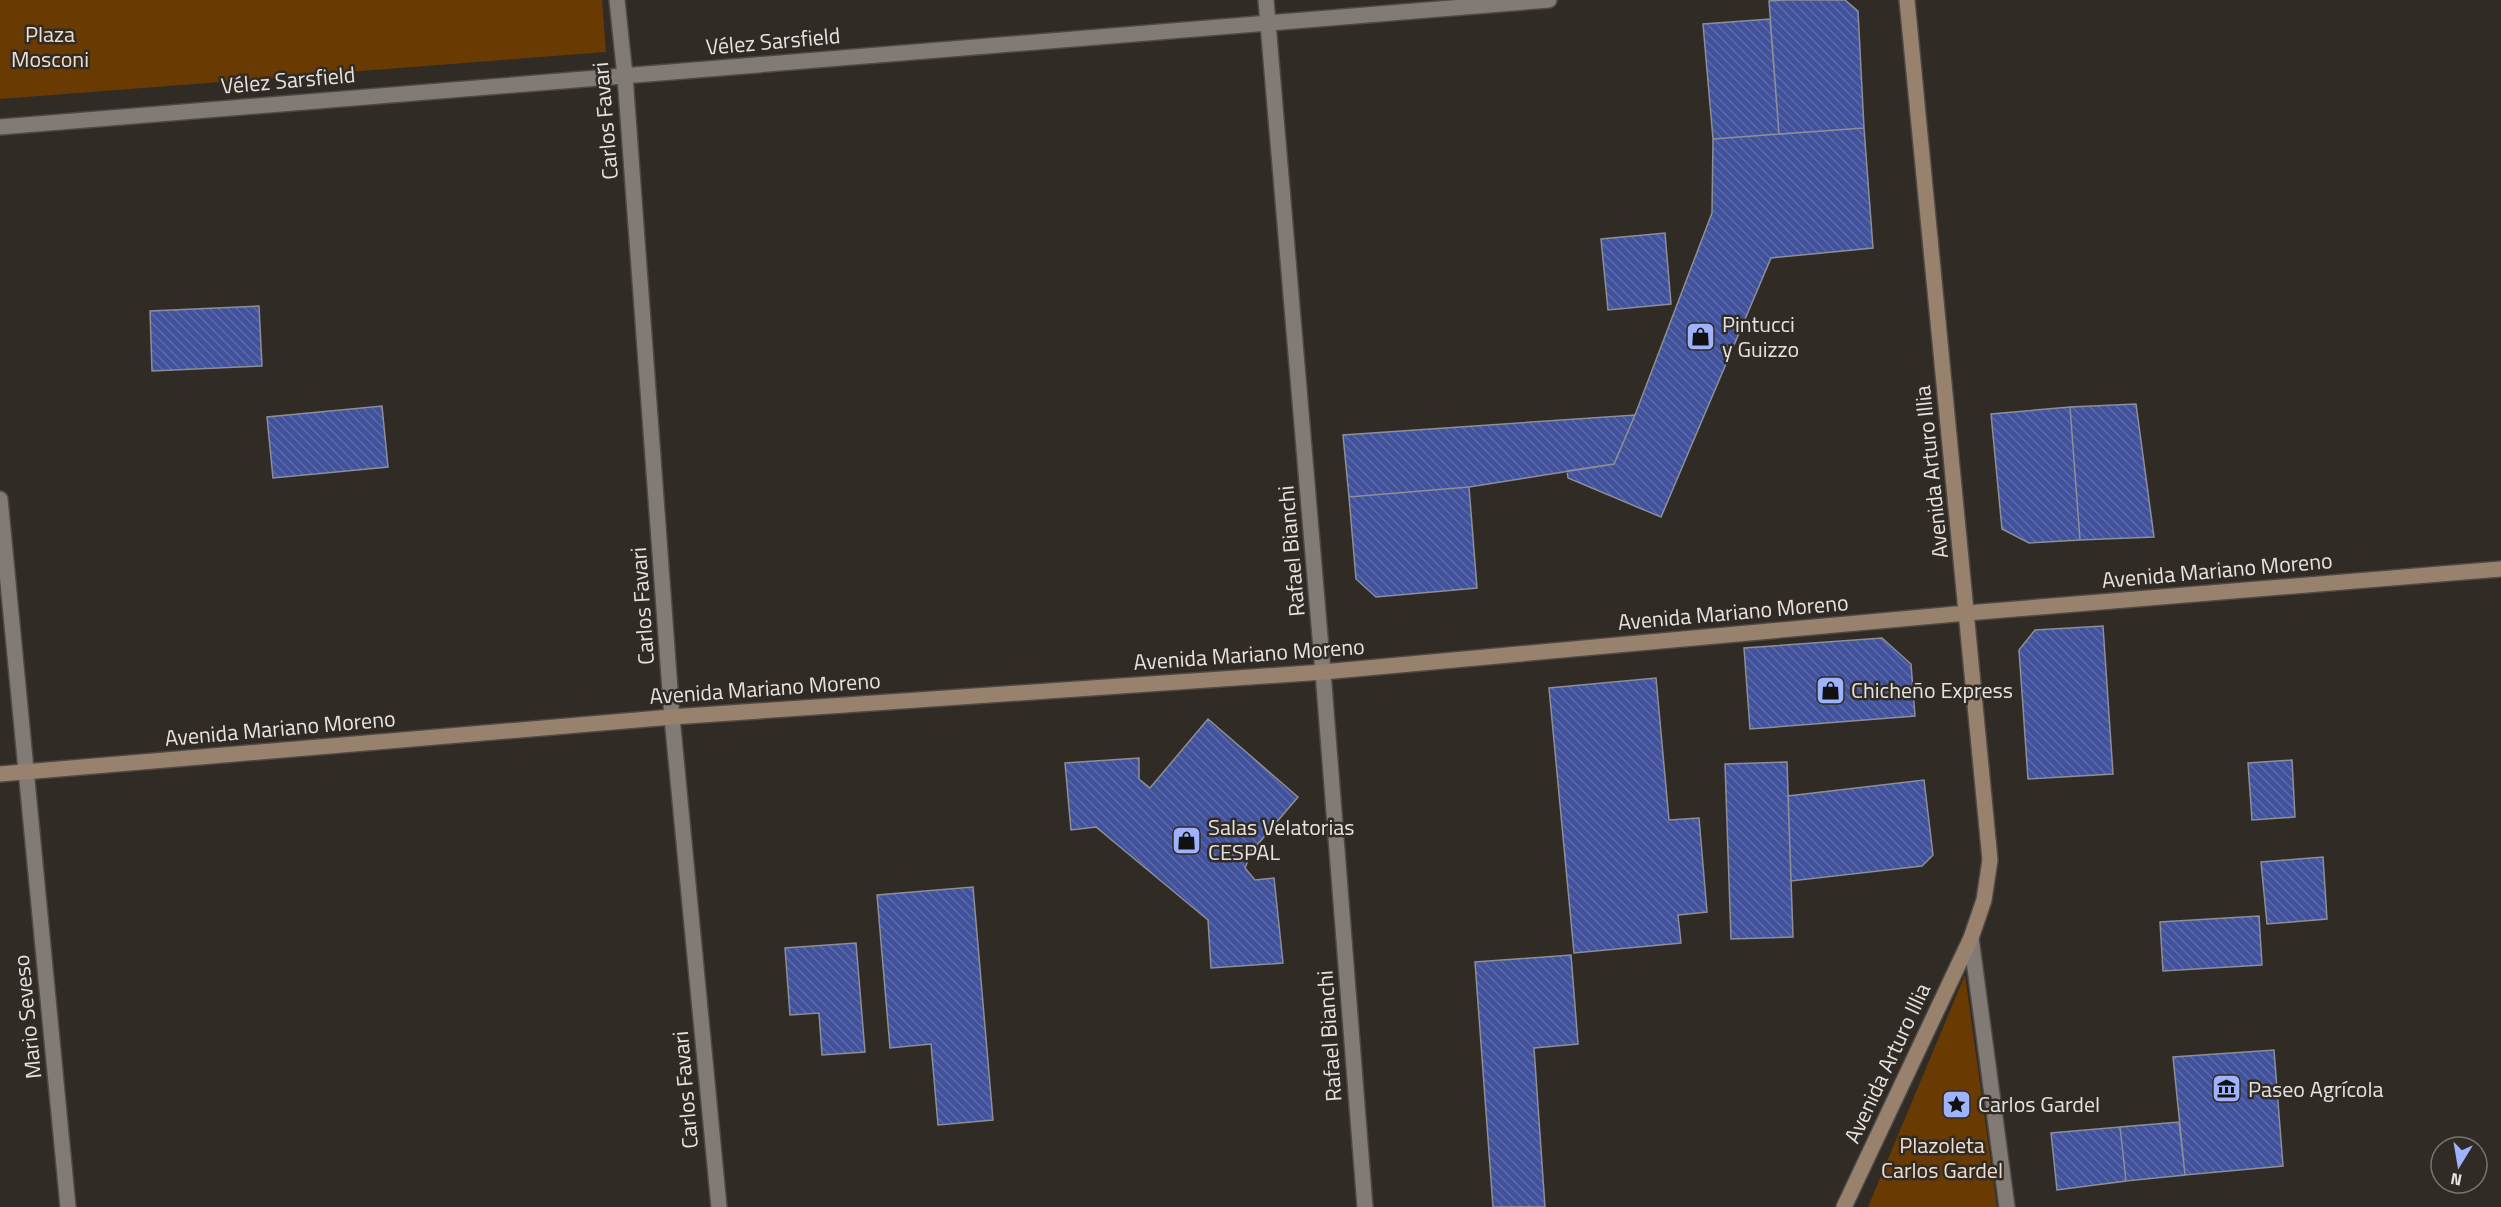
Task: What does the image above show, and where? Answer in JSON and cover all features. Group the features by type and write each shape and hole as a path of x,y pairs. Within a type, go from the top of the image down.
{"main road":[{"name":"Avenida Arturo Illia","path":"1844,1207 1971,938 1984,900 1990,860 1907,0"},
{"name":"Avenida Mariano Moreno","path":"0,774 672,717 1323,672 1967,613 2501,569"}],"street":[{"name":"Carlos Favari","path":"617,0 625,76 672,717 719,1207"},
{"name":"Rafael Bianchi","path":"1266,0 1323,672 1365,1207"},
{"name":"Vélez Sarsfield","path":"0,127 1549,0"},
{"name":"Mario Seveso","path":"0,499 68,1207"},
{"name":"Avenida Arturo Illia","path":"1971,938 2007,1207"}],"green space":[{"name":"Plaza Mosconi","path":"0,0 602,0 606,52 0,99"},
{"name":"Plazoleta Carlos Gardel","path":"1965,975 1997,1207 1868,1207"}],"building":[{"path":"1845,0 1858,11 1864,128 1779,134 1769,1"},
{"path":"1770,19 1779,134 1713,139 1703,24"},
{"name":"Pintucci y Guizzo","path":"1864,128 1873,248 1771,258 1661,517 1568,478 1567,471 1614,464 1635,415 1712,213 1713,139"},
{"path":"1665,233 1671,304 1608,310 1601,239"},
{"path":"259,306 262,366 152,371 150,311"},
{"path":"2136,404 2154,537 2080,540 2070,407"},
{"path":"382,406 388,467 273,478 267,417"},
{"path":"2070,407 2080,540 2029,543 2002,529 1991,414"},
{"path":"1635,415 1614,464 1469,487 1349,497 1343,435"},
{"path":"1469,487 1477,588 1376,597 1356,579 1349,497"},
{"path":"2103,626 2113,774 2028,779 2019,650 2035,630"},
{"name":"Chicheño Express","path":"1882,638 1911,664 1915,716 1750,729 1744,648"},
{"path":"1656,678 1669,820 1699,818 1707,912 1678,915 1681,943 1574,953 1549,688"},
{"name":"Salas Velatorias CESPAL","path":"1208,719 1298,797 1252,851 1245,868 1255,880 1274,878 1283,963 1211,968 1208,920 1096,827 1071,830 1065,763 1139,758 1139,779 1150,788"},
{"path":"2292,760 2295,817 2252,820 2248,763"},
{"path":"1787,762 1793,937 1731,939 1725,764"},
{"path":"1924,780 1933,855 1922,866 1791,881 1788,796"},
{"path":"2323,857 2327,919 2267,924 2261,862"},
{"path":"973,887 993,1120 938,1125 931,1044 890,1048 877,895"},
{"path":"2259,916 2262,965 2163,971 2160,922"},
{"path":"856,943 865,1052 822,1055 819,1013 790,1015 785,948"},
{"path":"1571,955 1578,1044 1534,1048 1545,1207 1493,1207 1475,962"},
{"name":"Paseo Agrícola","path":"2274,1050 2283,1166 2185,1175 2173,1057"},
{"path":"2179,1122 2185,1175 2126,1181 2120,1127"},
{"path":"2120,1127 2126,1181 2057,1190 2051,1133"}],"place":[{"name":"Pintucci y Guizzo","path":"1701,337"},
{"name":"Chicheño Express","path":"1830,690"},
{"name":"Salas Velatorias CESPAL","path":"1187,840"},
{"name":"Paseo Agrícola","path":"2227,1089"},
{"name":"Carlos Gardel","path":"1957,1104"}]}
